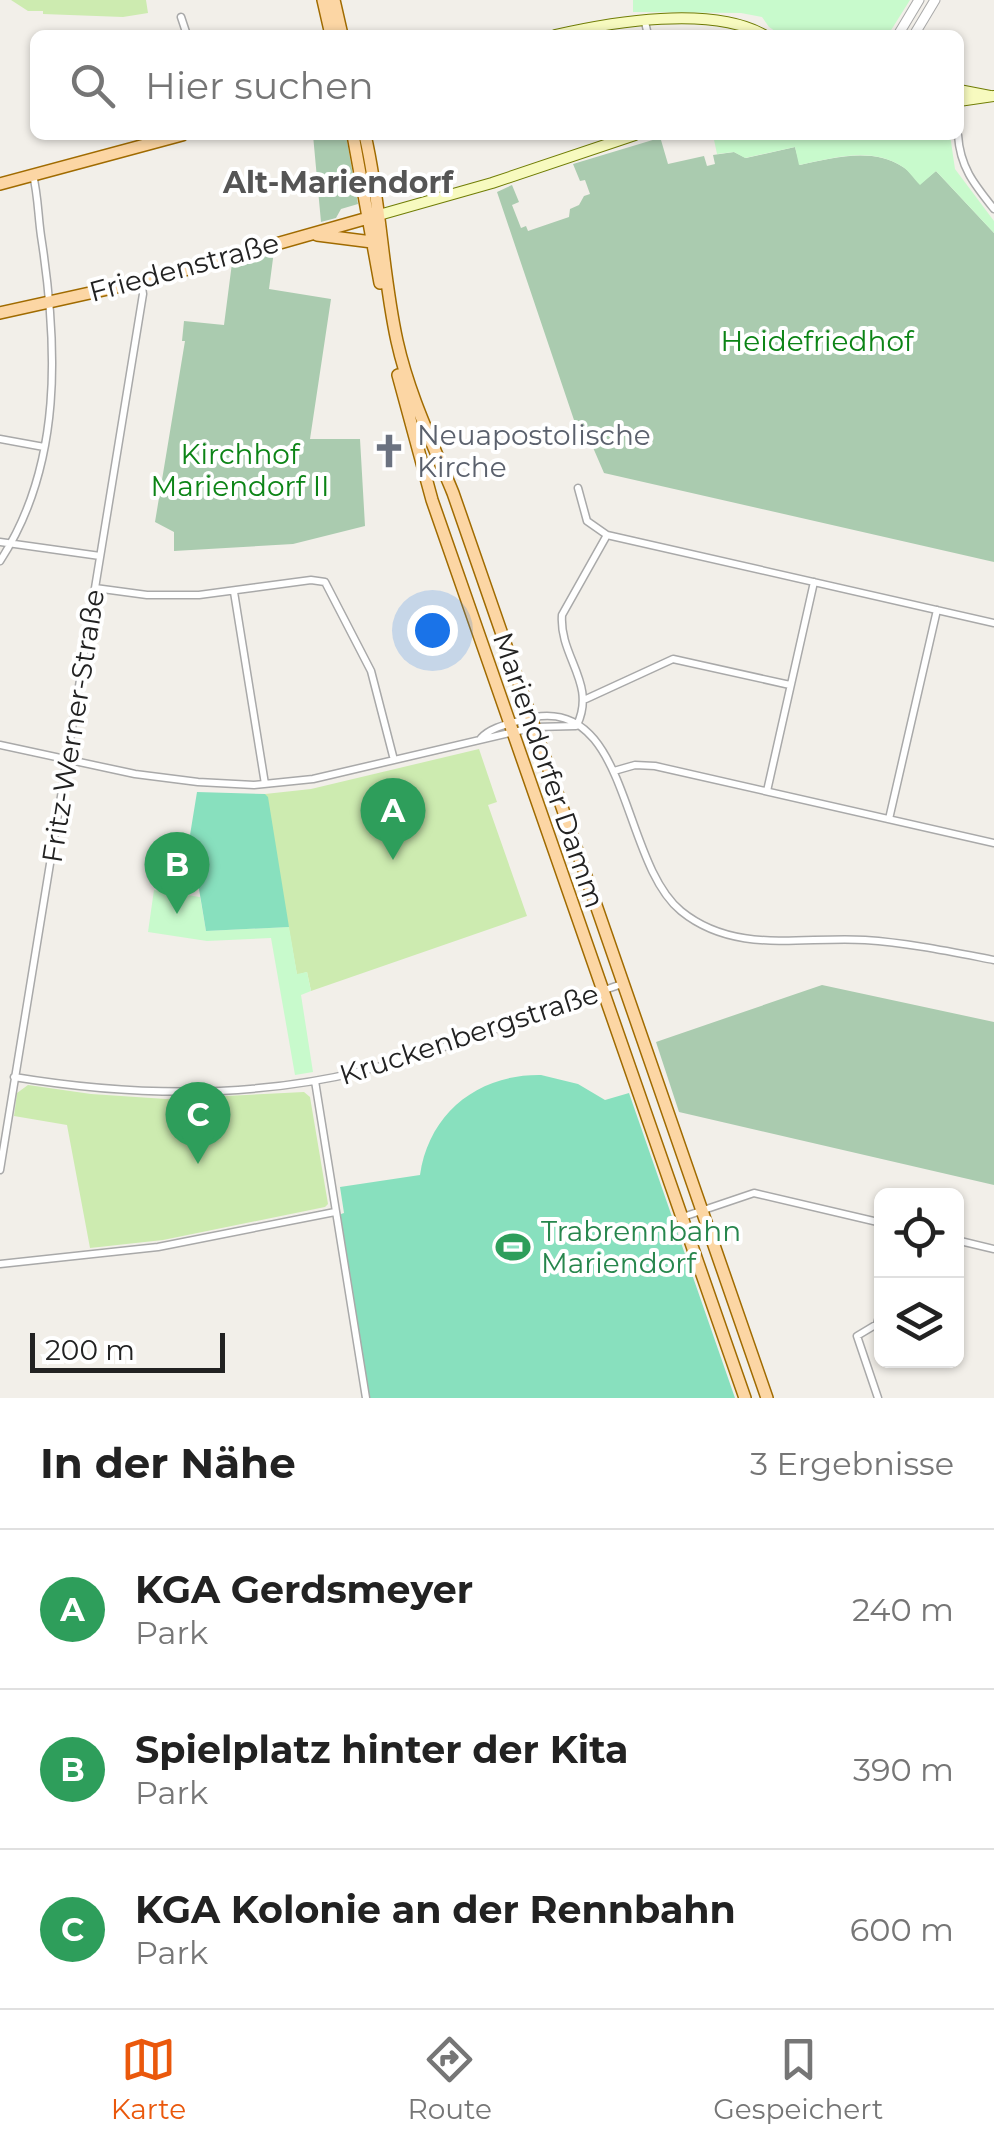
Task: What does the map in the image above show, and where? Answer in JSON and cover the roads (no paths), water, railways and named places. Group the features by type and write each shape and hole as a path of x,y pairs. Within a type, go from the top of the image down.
{"main road":[{"path":"323,0 329,30"},
{"path":"334,0 341,30"},
{"path":"589,30 644,22 718,21 753,30"},
{"path":"964,91 992,96"},
{"path":"964,101 992,96"},
{"path":"0,184 163,140"},
{"name":"Mariendorfer Damm","path":"354,140 408,384 453,493 767,1398"},
{"name":"Mariendorfer Damm","path":"366,140 374,217 372,242 388,332 416,447 744,1398"},
{"path":"374,217 620,140"},
{"name":"Friedenstraße","path":"0,313 142,282 374,217"},
{"path":"311,234 372,242"}],"street":[{"path":"901,30 920,0"},
{"path":"917,30 935,0"},
{"path":"180,17 186,30"},
{"path":"644,22 646,30"},
{"path":"959,140 965,171 994,208"},
{"path":"0,562 34,491 44,447 55,355 52,302 33,175"},
{"name":"Fritz-Werner-Straße","path":"0,1170 142,282"},
{"path":"0,439 44,447"},
{"path":"578,488 588,521 607,535 994,623"},
{"path":"577,725 586,699 561,620 566,604 607,535"},
{"path":"0,542 100,556"},
{"path":"94,588 164,596 234,592 316,580 327,585 371,671 394,760"},
{"path":"767,791 814,582"},
{"path":"234,592 265,784"},
{"path":"889,819 937,610"},
{"path":"586,699 673,659 790,685"},
{"path":"0,745 66,761 198,782 265,784 313,779 533,722 577,725 598,742 614,771 641,850 660,888 679,910 700,924 745,940 861,940 994,960"},
{"path":"614,771 650,765 994,843"},
{"name":"Kruckenbergstraße","path":"14,1077 75,1087 140,1091 209,1091 314,1081 406,1060 624,984"},
{"path":"314,1081 366,1398"},
{"path":"682,1218 754,1193 874,1221"},
{"path":"0,1264 146,1249 335,1212"},
{"path":"964,1242 994,1249"},
{"path":"874,1325 857,1336 878,1398"}],"place":[{"name":"Neuapostolische Kirche","path":"389,451"},
{"name":"KGA Gerdsmeyer","path":"393,860"},
{"name":"Spielplatz hinter der Kita","path":"177,914"},
{"name":"KGA Kolonie an der Rennbahn","path":"198,1164"},
{"name":"Trabrennbahn Mariendorf","path":"513,1247"}],"district":[{"name":"Alt-Mariendorf","path":"338,183"}],"park label":[{"name":"Heidefriedhof","path":"817,341"},
{"name":"Kirchhof Mariendorf II","path":"240,470"}]}
